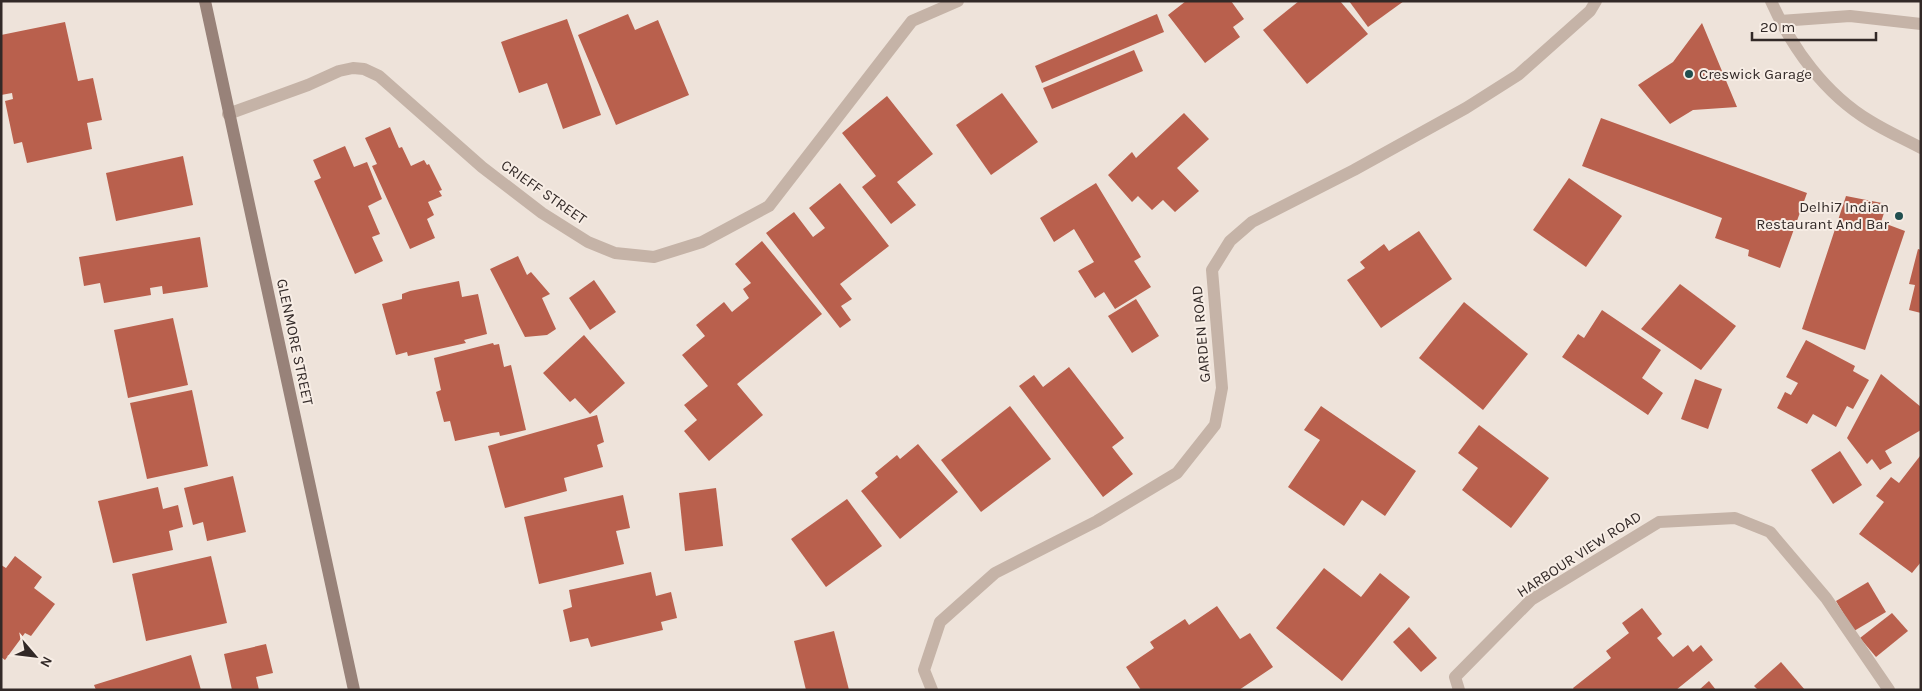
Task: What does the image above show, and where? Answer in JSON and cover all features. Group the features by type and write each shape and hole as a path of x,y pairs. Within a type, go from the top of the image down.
{"main road":[{"name":"GLENMORE STREET","path":"205,1 354,690"}],"street":[{"name":"CRIEFF STREET","path":"228,114 339,72 353,68 364,69 380,76 482,167 542,213 588,242 615,253 654,257 702,242 768,206 912,21 958,1"},
{"name":"GARDEN ROAD","path":"932,690 924,670 940,622 995,573 1097,521 1177,473 1216,425 1222,388 1212,270 1230,241 1252,222 1354,170 1466,108 1518,75 1590,11 1596,1"},
{"path":"1771,1 1780,21 1812,69 1831,91 1870,121 1921,148"},
{"path":"1780,21 1850,16 1921,24"},
{"name":"HARBOUR VIEW ROAD","path":"1459,690 1456,677 1531,600 1659,522 1735,518 1770,532 1826,598 1889,690"}],"building":[{"path":"1186,1 1231,1 1244,19 1233,27 1240,37 1205,63 1168,15"},
{"path":"1299,1 1340,1 1368,34 1307,84 1263,30"},
{"path":"1349,1 1404,1 1368,27"},
{"path":"628,14 635,30 658,20 689,95 616,125 578,35"},
{"path":"1157,14 1164,32 1042,83 1035,66"},
{"path":"567,19 601,115 563,129 547,83 519,93 501,42"},
{"path":"65,22 78,81 93,78 102,120 87,123 92,149 27,163 22,142 14,144 5,101 13,99 12,93 1,95 1,35"},
{"name":"Creswick Garage","path":"1702,23 1737,107 1693,110 1670,124 1638,85 1673,62"},
{"path":"1134,50 1143,71 1052,109 1043,88"},
{"path":"1002,93 1038,142 991,175 956,125"},
{"path":"887,96 933,154 897,182 916,205 891,224 862,187 876,176 842,133"},
{"path":"1184,113 1209,139 1177,168 1199,191 1175,212 1163,200 1152,210 1138,196 1132,202 1108,175 1132,152 1136,158"},
{"path":"1601,118 1807,193 1780,268 1748,256 1749,250 1715,238 1722,218 1582,166"},
{"path":"390,127 399,148 402,147 411,166 424,160 427,165 429,164 442,190 439,191 442,196 428,202 434,215 427,219 435,238 410,249 372,166 377,164 365,138"},
{"path":"345,146 354,167 367,162 382,199 368,206 380,234 372,237 383,261 355,274 314,181 321,178 313,160"},
{"path":"183,156 193,205 116,221 106,173"},
{"path":"1569,178 1622,216 1586,267 1533,230"},
{"path":"840,183 889,246 840,284 852,299 841,306 851,320 840,328 766,233 794,212 813,237 825,228 809,208"},
{"path":"1096,183 1141,257 1134,261 1151,287 1115,309 1104,292 1095,298 1078,271 1094,262 1074,229 1054,242 1040,218"},
{"path":"1846,196 1887,204 1881,222 1905,231 1865,350 1802,329"},
{"path":"1419,231 1452,279 1381,328 1347,280 1365,268 1360,262 1384,244 1389,251"},
{"path":"200,237 208,287 163,294 162,286 150,288 151,295 104,303 100,283 84,286 79,257"},
{"path":"762,241 822,314 737,384 763,415 709,461 684,431 697,420 684,405 708,386 682,355 705,336 696,325 724,302 732,312 749,298 743,289 751,283 735,264"},
{"path":"1918,249 1921,250 1921,313 1909,310 1915,285 1909,284"},
{"path":"518,256 527,275 531,272 550,294 542,298 556,329 547,335 525,337 490,269"},
{"path":"594,280 616,312 590,330 569,298"},
{"path":"459,281 462,297 478,294 487,334 464,340 466,343 408,356 407,352 396,355 382,304 402,299 402,294 410,291"},
{"path":"1680,284 1736,326 1701,370 1641,329"},
{"path":"1136,299 1159,336 1132,353 1108,316"},
{"path":"1464,302 1528,354 1483,410 1419,358"},
{"path":"1602,310 1661,350 1642,378 1663,393 1648,415 1562,357 1578,334 1584,338"},
{"path":"173,318 188,385 128,398 114,330"},
{"path":"584,335 625,383 590,414 575,398 570,402 543,373"},
{"path":"1806,340 1855,366 1853,371 1869,380 1853,409 1847,406 1836,427 1813,414 1807,424 1777,408 1785,392 1791,395 1798,383 1786,377"},
{"path":"493,343 494,345 499,344 504,367 511,365 526,430 500,436 499,432 492,433 455,441 450,421 444,422 436,392 441,390 434,358"},
{"path":"1069,367 1124,438 1112,447 1133,474 1103,497 1019,386 1034,375 1043,387"},
{"path":"1881,374 1921,407 1921,430 1885,451 1892,463 1880,470 1872,459 1867,464 1847,438"},
{"path":"1695,379 1722,389 1708,429 1681,419"},
{"path":"192,390 208,466 147,479 130,403"},
{"path":"1010,406 1051,459 981,512 941,460"},
{"path":"1321,406 1416,471 1385,516 1362,500 1344,526 1288,487 1320,440 1304,430"},
{"path":"597,415 604,442 597,445 603,467 564,478 567,491 505,508 488,446"},
{"path":"1479,425 1549,478 1511,528 1462,490 1478,468 1458,453"},
{"path":"918,444 958,492 900,539 861,491 878,477 875,473 897,455 900,459"},
{"path":"1840,451 1862,485 1833,504 1811,470"},
{"path":"1920,456 1921,562 1912,573 1859,534 1884,502 1876,496 1891,477 1899,483"},
{"path":"233,476 246,532 207,541 203,522 193,525 184,488"},
{"path":"158,487 163,509 178,505 183,527 169,531 173,550 113,563 98,501"},
{"path":"716,488 723,546 685,551 679,493"},
{"path":"623,495 630,528 616,531 624,564 539,584 524,517"},
{"path":"847,499 882,546 826,587 791,539"},
{"path":"15,556 42,577 34,588 55,604 31,636 25,633 5,660 1,657 1,565 6,568"},
{"path":"211,556 227,623 146,641 132,574"},
{"path":"1324,568 1361,597 1380,573 1410,597 1342,681 1276,628"},
{"path":"651,572 656,596 671,592 677,618 661,622 663,630 591,647 588,638 570,642 563,610 572,607 569,590"},
{"path":"1868,582 1886,612 1854,631 1836,601"},
{"path":"1217,606 1240,639 1250,633 1273,667 1239,690 1141,690 1126,667 1154,648 1150,642 1185,619 1189,625"},
{"path":"1642,608 1662,634 1657,638 1673,657 1688,645 1693,652 1701,645 1713,660 1676,690 1574,690 1573,688 1611,658 1606,651 1629,633 1622,623"},
{"path":"1892,613 1908,631 1876,657 1860,638"},
{"path":"1409,627 1437,658 1421,672 1393,642"},
{"path":"834,631 849,690 806,690 794,641"},
{"path":"266,644 273,673 256,677 259,690 232,690 224,654"},
{"path":"191,655 201,690 96,690 94,685"},
{"path":"1781,662 1805,690 1758,690 1754,686"},
{"path":"1709,681 1716,690 1699,690"}],"place":[{"name":"Creswick Garage","path":"1689,74"},
{"name":"Delhi7 Indian Restaurant And Bar","path":"1899,216"}]}
